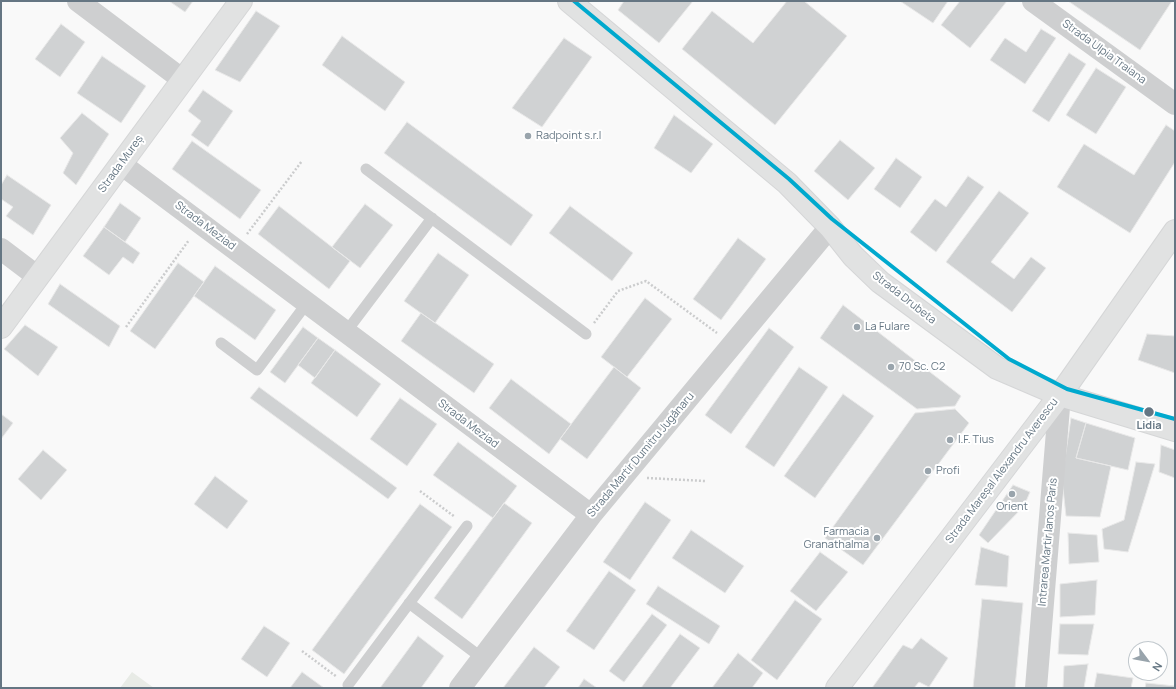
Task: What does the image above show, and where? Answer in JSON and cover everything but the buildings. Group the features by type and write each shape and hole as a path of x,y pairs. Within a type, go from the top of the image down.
{"street":[{"path":"78,1 183,80"},
{"name":"Strada Mureș","path":"1,327 241,1"},
{"name":"Strada Drubeta","path":"569,1 787,183 830,227 853,256 880,282 997,368 1060,395 1175,430"},
{"name":"Strada Ulpia Traiana","path":"1033,1 1175,104"},
{"name":"Strada Meziad","path":"122,164 591,515"},
{"name":"Strada Martir Dumitru Jugănaru","path":"460,688 591,515 830,227"},
{"name":"Strada Mareșal Alexandru Averescu","path":"837,688 1060,395 1175,231"},
{"path":"1,249 38,277"},
{"name":"Intrarea Martir Ianoș Paris","path":"1036,688 1060,395"}],"lane":[{"path":"366,169 586,334"},
{"path":"346,332 432,218"},
{"path":"221,343 257,370 307,303"},
{"path":"348,685 467,526"},
{"path":"409,603 482,658"}],"path":[{"path":"236,249 302,161"},
{"path":"126,327 201,223"},
{"path":"586,334 618,291 646,281 732,345"},
{"path":"623,476 705,480"},
{"path":"420,491 467,526"},
{"path":"302,650 348,685"}],"shaded area":[{"path":"132,672 154,688 120,688"}],"transit line":[{"path":"574,1 789,179 832,219 1009,359 1067,389 1175,419"}],"place":[{"name":"Radpoint s.r.l","path":"528,136"},
{"name":"La Fulare","path":"857,327"},
{"name":"70 Sc. C2","path":"891,367"},
{"name":"Lidia","path":"1149,412"},
{"name":"I.F. Tius","path":"950,440"},
{"name":"Profi","path":"928,471"},
{"name":"Orient","path":"1012,494"},
{"name":"Farmacia Granathalma","path":"877,538"}]}
